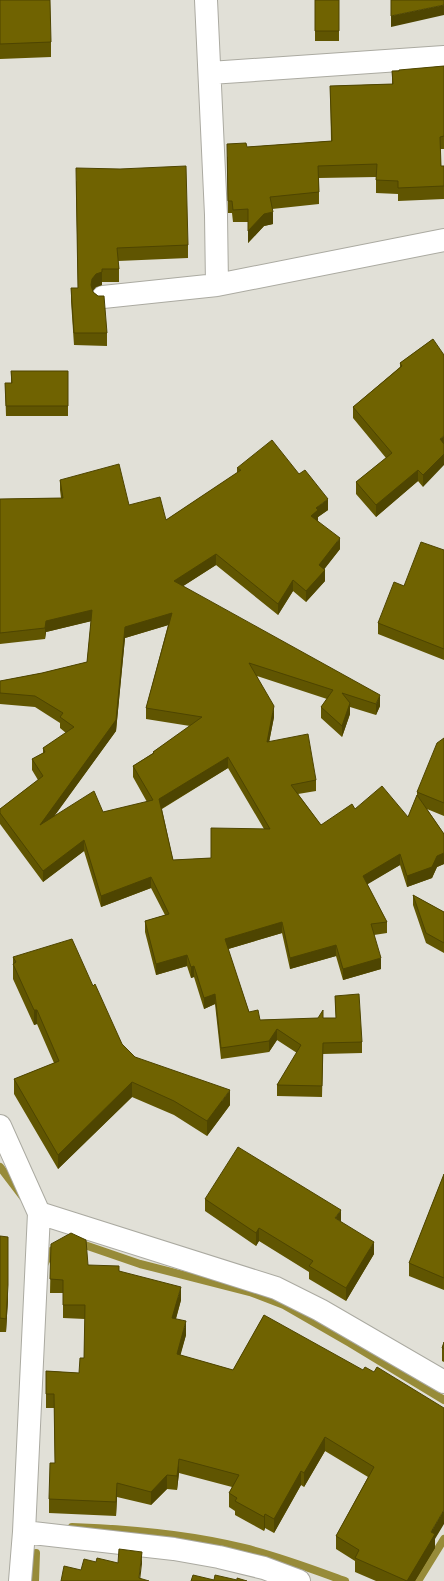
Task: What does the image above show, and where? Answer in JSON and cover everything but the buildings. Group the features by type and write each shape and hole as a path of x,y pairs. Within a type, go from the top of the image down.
{"street":[{"path":"206,0 216,215 217,285"},
{"path":"210,73 444,58"},
{"path":"102,297 217,285 444,240"},
{"path":"0,1126 39,1213 24,1532 20,1581"},
{"path":"39,1213 276,1288 320,1310 444,1382"},
{"path":"24,1532 174,1549 219,1557 264,1568 299,1581"}],"waterway":[{"path":"0,1167 23,1197"},
{"path":"76,1242 140,1264 250,1292 284,1305 444,1400"},
{"path":"44,1265 51,1251 60,1246"},
{"path":"72,1527 159,1533 223,1543 295,1563 345,1581"},
{"path":"418,1581 444,1539"},
{"path":"35,1581 36,1553"}]}
